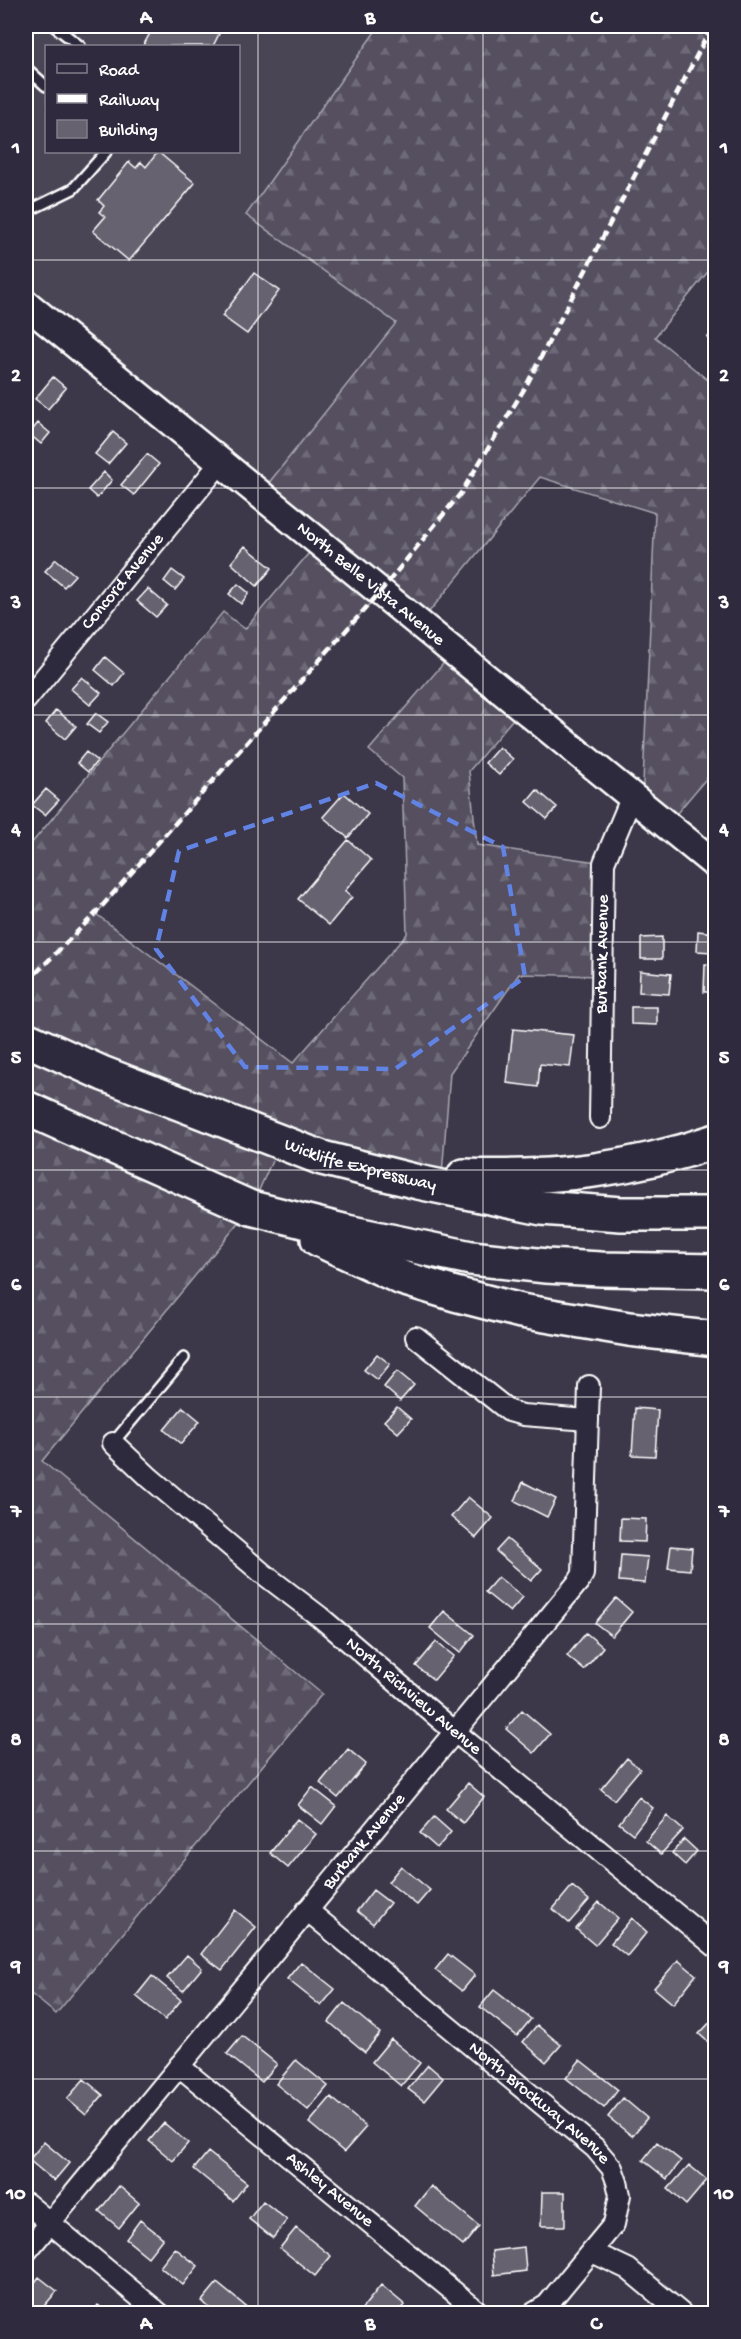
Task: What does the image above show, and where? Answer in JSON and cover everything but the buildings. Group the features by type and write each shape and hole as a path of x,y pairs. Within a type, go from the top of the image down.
{"highway":[{"name":"Wickliffe Expressway","path":"26,1039 322,1158 542,1208 621,1214 716,1214"},
{"path":"26,1108 402,1278 521,1311 629,1329 716,1339"},
{"path":"382,1173 510,1178 572,1174 632,1165 678,1154 716,1141"},
{"path":"251,1208 347,1232 471,1258 601,1269 716,1271"}],"street":[{"name":"North Belle Vista Avenue","path":"28,311 221,462 716,865"},
{"name":"Concord Avenue","path":"26,700 221,462"},
{"name":"Burbank Avenue","path":"600,1118 604,863 632,796"},
{"path":"416,1337 509,1412 588,1420"},
{"name":"Burbank Avenue","path":"26,2252 583,1574 590,1386"},
{"name":"North Richview Avenue","path":"112,1443 261,1572 320,1617 716,1947"},
{"name":"North Brockway Avenue","path":"307,1910 603,2156 612,2168 620,2195 614,2224 592,2252"},
{"name":"Ashley Avenue","path":"179,2066 463,2301 481,2313"},
{"path":"26,2203 160,2313"},
{"path":"532,2313 547,2305 592,2252 628,2269 682,2313"}],"lane":[{"path":"54,26 79,45"},
{"path":"26,68 45,85"},
{"path":"26,212 73,189 105,153"},
{"path":"112,1443 184,1358"}],"highlighted area":[{"path":"376,783 503,847 525,977 395,1069 245,1067 156,949 179,851"}],"shaded area":[{"path":"26,26 379,26 246,215 396,323 260,494 26,303"}],"green space":[{"path":"379,26 715,26 715,263 655,337 715,386 715,768 667,825 642,805 655,513 540,477 420,623 380,592 96,914 293,1063 407,934 402,778 369,750 454,651 523,707 469,771 477,845 604,863 602,976 519,974 450,1073 442,1175 280,1143 251,1208 42,1461 322,1694 56,2014 26,1990 26,850 223,612 245,629 319,541 260,494 396,323 246,215"}],"railway":[{"path":"26,983 95,914 380,592 461,493 526,386 712,26"}]}
